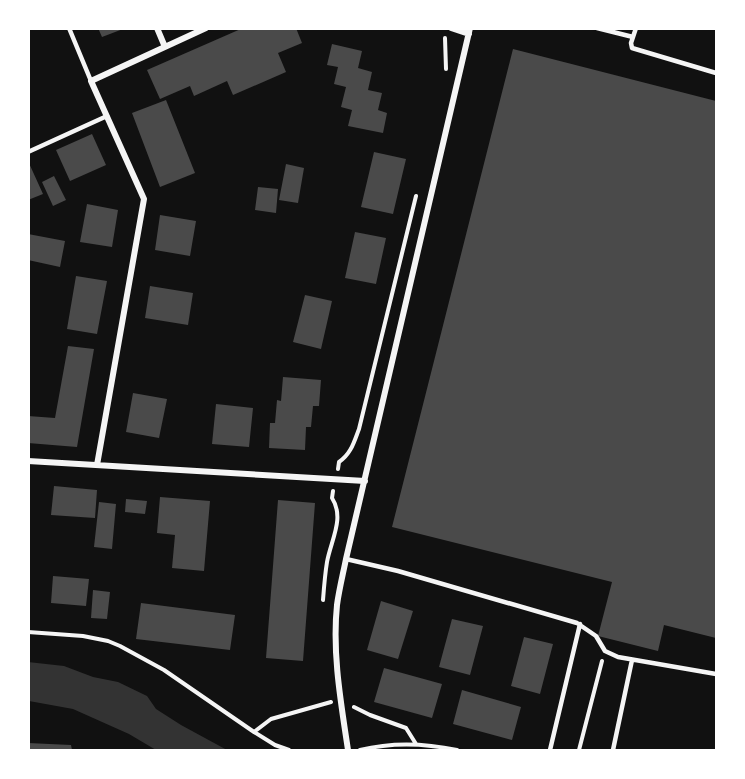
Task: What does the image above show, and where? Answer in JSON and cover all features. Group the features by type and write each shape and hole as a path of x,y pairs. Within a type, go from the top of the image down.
{"street":[{"path":"157,28 165,47"},
{"path":"97,465 144,199 91,81 206,28"},
{"path":"348,750 336,646 338,605 346,559 470,32 451,28"},
{"path":"28,461 365,481"}],"lane":[{"path":"69,28 91,81"},
{"path":"597,28 633,37"},
{"path":"636,28 631,43 632,48 717,73"},
{"path":"28,152 107,116"},
{"path":"346,559 398,571 580,624 596,636 604,651 618,657 717,674"},
{"path":"549,750 580,624"},
{"path":"613,750 632,660"}],"path":[{"path":"28,632 83,636 108,641 164,670 254,732 275,745 289,750"},
{"path":"579,750 604,651"},
{"path":"254,732 271,719 341,700 370,715 406,728 416,744"},
{"path":"359,750 416,744 457,750"}],"shaded area":[{"path":"28,662 64,666 93,677 118,682 147,696 156,709 227,750 156,750 129,734 73,709 29,701"}],"building":[{"path":"98,28 123,28 123,29 102,37"},
{"path":"243,28 296,28 302,43 278,53 286,72 233,95 227,81 194,96 190,86 160,99 147,70"},
{"path":"332,44 362,51 358,68 372,72 368,90 382,93 378,110 387,113 383,133 348,126 352,110 341,107 346,87 334,84 338,67 327,65"},
{"path":"513,49 716,101 716,638 664,625 658,651 598,636 612,582 392,527"},
{"path":"166,100 195,173 160,187 132,113"},
{"path":"92,134 106,165 70,181 56,150"},
{"path":"374,152 406,159 393,214 361,207"},
{"path":"28,161 43,194 28,200"},
{"path":"286,164 304,168 298,203 279,200"},
{"path":"54,176 66,200 53,206 42,182"},
{"path":"258,187 278,189 276,213 255,210"},
{"path":"87,204 118,210 112,247 80,242"},
{"path":"160,215 196,221 190,256 155,250"},
{"path":"355,232 386,238 376,284 345,278"},
{"path":"28,234 65,241 60,267 28,260"},
{"path":"76,276 107,281 97,334 67,329"},
{"path":"150,286 193,293 188,325 145,318"},
{"path":"305,295 332,301 321,349 293,342"},
{"path":"68,346 94,349 77,447 28,443 28,416 55,418"},
{"path":"283,377 321,380 319,406 313,406 311,427 306,427 305,450 269,448 270,423 275,423 277,400 281,401"},
{"path":"133,393 167,399 159,438 126,432"},
{"path":"216,404 253,408 249,447 212,444"},
{"path":"54,486 97,490 95,518 51,515"},
{"path":"160,497 210,501 204,571 172,568 175,535 157,533"},
{"path":"126,499 147,501 145,514 125,512"},
{"path":"278,500 315,503 303,661 266,658"},
{"path":"99,502 116,504 112,549 94,547"},
{"path":"53,576 89,579 86,606 51,603"},
{"path":"93,590 110,592 107,619 91,618"},
{"path":"381,601 413,611 398,659 367,650"},
{"path":"141,603 235,615 230,650 136,639"},
{"path":"452,619 483,626 470,675 439,667"},
{"path":"524,637 553,644 540,694 511,686"},
{"path":"384,668 442,684 432,718 374,702"},
{"path":"462,690 521,707 512,740 453,724"},
{"path":"28,743 71,745 72,750 28,750"}]}
